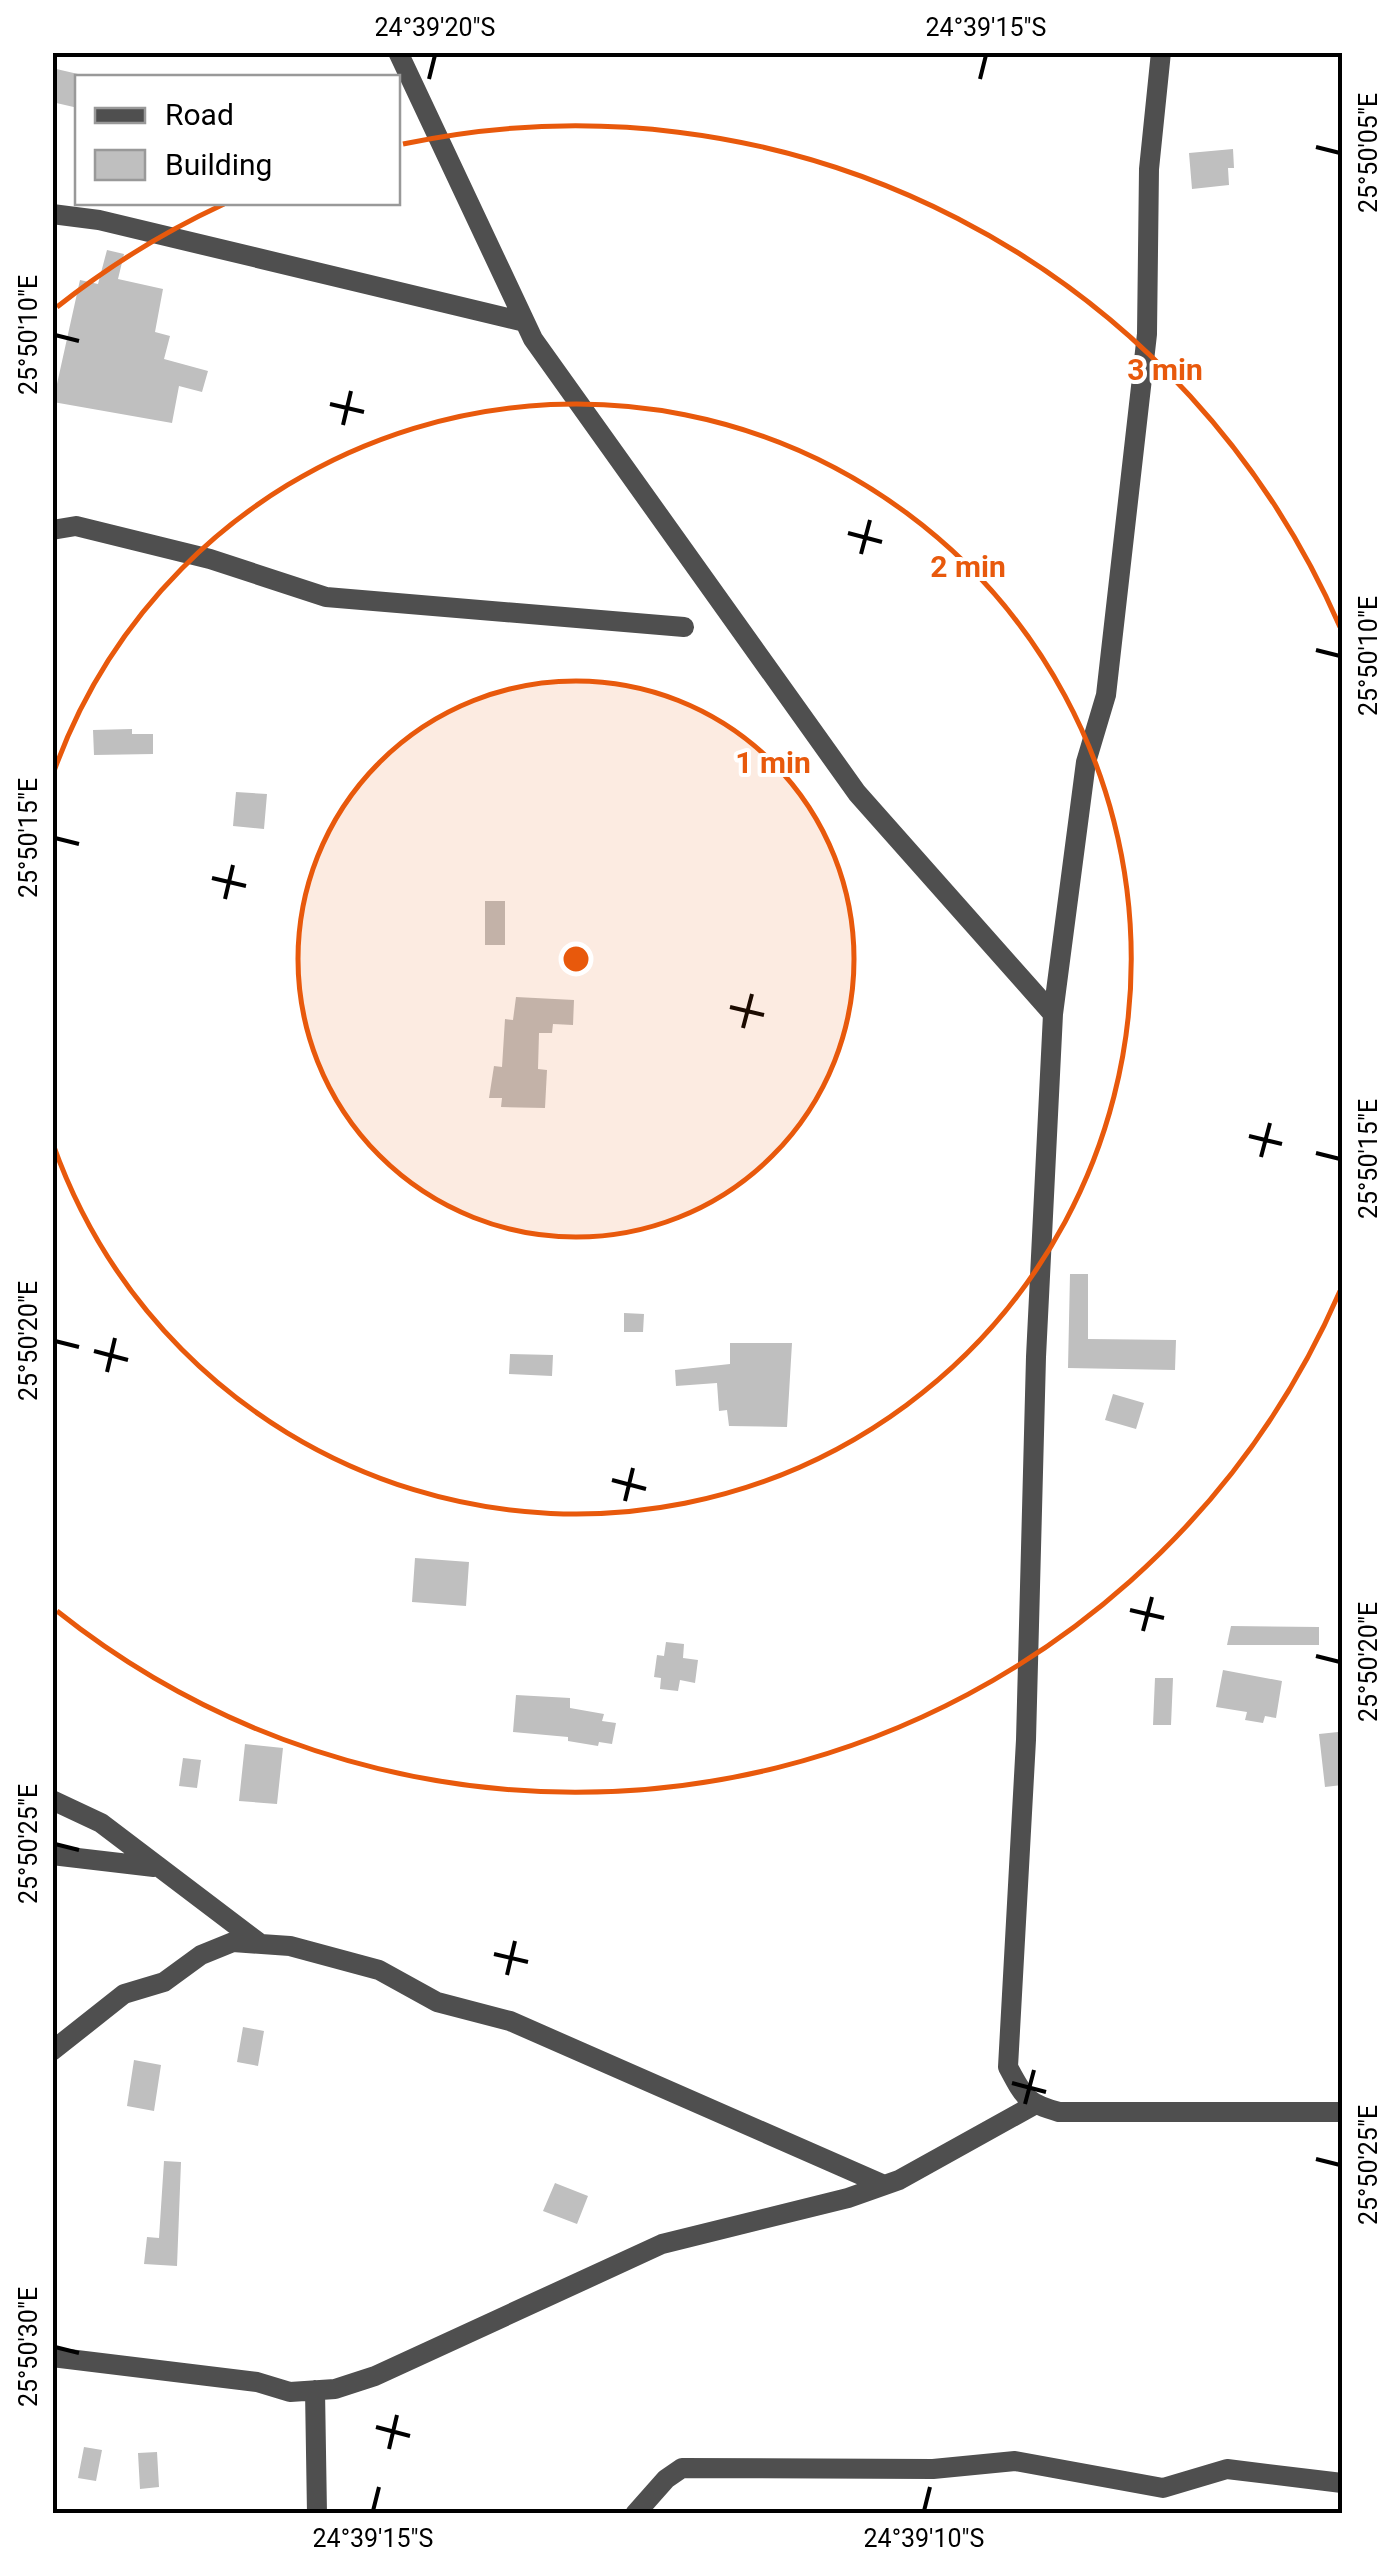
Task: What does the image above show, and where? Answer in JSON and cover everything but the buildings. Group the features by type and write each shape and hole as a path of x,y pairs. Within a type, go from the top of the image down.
{"street":[{"path":"398,52 533,339 856,794 1053,1014"},
{"path":"1161,52 1148,169 1146,334 1106,695 1086,762 1053,1014 1036,1357 1026,1740 1008,2067 1020,2090 1034,2105 1059,2112 1342,2112"},
{"path":"52,214 99,220 525,322"},
{"path":"52,530 76,526 210,559 326,597 684,628"},
{"path":"52,1800 101,1823 258,1942"},
{"path":"52,1855 156,1867"},
{"path":"56,2045 124,1994 164,1982 201,1955 233,1942 290,1946 379,1970 438,2002 510,2020 884,2185"},
{"path":"52,2356 257,2382 290,2392 335,2389 375,2376 662,2244 848,2198 884,2185 1034,2105"},
{"path":"315,2390 317,2514"},
{"path":"635,2514 666,2479 682,2468 932,2469 1014,2461 1163,2488 1227,2470 1342,2483"}]}
